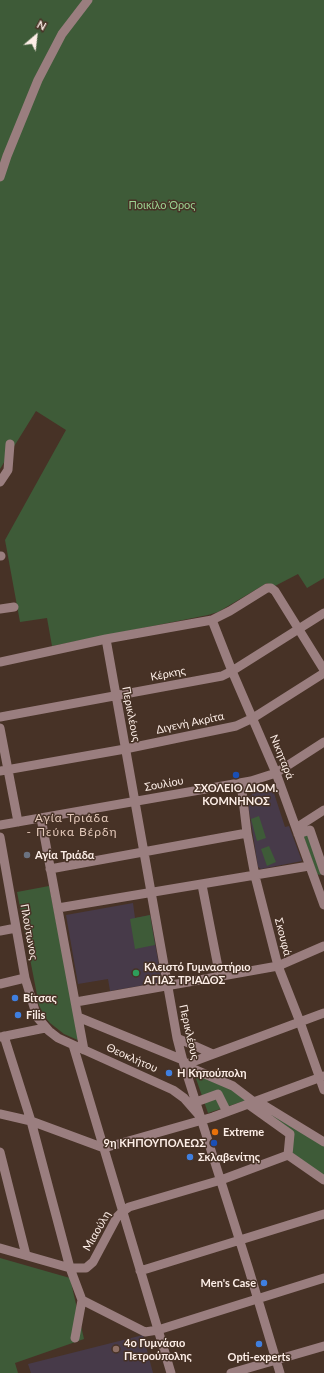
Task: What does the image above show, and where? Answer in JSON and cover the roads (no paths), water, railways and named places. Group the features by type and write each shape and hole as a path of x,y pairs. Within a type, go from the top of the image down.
{"street":[{"path":"0,177 38,80 62,34 88,0"},
{"path":"0,482 8,470 10,444"},
{"path":"0,662 106,639 212,620 230,611 267,588 271,588 275,591 324,670"},
{"path":"0,609 14,607"},
{"name":"Κέρκης","path":"0,717 222,676 324,613"},
{"name":"Νικηταρά","path":"212,620 232,671 276,773 308,864 320,882 323,899"},
{"name":"Περικλέους","path":"106,639 177,1038 280,1373"},
{"name":"Διγενή Ακρίτα","path":"4,770 125,749 236,726 253,718 324,673"},
{"path":"0,728 4,770 18,822"},
{"name":"Σουλίου","path":"0,825 241,783 276,773 324,743"},
{"name":"Σκουφά","path":"241,783 247,833 255,876 278,966 322,1077 324,1090"},
{"path":"297,831 324,810"},
{"path":"40,818 84,1050"},
{"path":"297,831 310,830 324,871"},
{"path":"50,869 247,833"},
{"name":"Πλούτωνος","path":"0,837 4,880 16,928 25,978 35,1012 45,1028"},
{"path":"304,852 316,848"},
{"path":"58,908 255,876 308,864 320,858"},
{"path":"202,885 220,977"},
{"path":"0,931 16,928"},
{"path":"76,1002 278,966 324,946"},
{"path":"0,984 25,978"},
{"path":"184,1062 213,1054 324,1013"},
{"path":"78,1017 184,1062 233,1086 290,1134 288,1155"},
{"path":"45,1028 2,1037 31,1121 70,1268 82,1300 75,1338"},
{"name":"Θεοκλήτου","path":"45,1028 72,1045 173,1090 188,1102 202,1120"},
{"path":"177,1038 213,1054"},
{"path":"72,1045 171,1373"},
{"path":"0,1114 31,1121 104,1148 227,1112 322,1077"},
{"path":"196,1102 218,1094 227,1112"},
{"path":"253,1102 324,1142"},
{"path":"0,1152 26,1255"},
{"path":"122,1212 129,1207 221,1180 288,1155"},
{"path":"288,1155 324,1180"},
{"name":"Μιαούλη","path":"70,1268 83,1269 91,1264 117,1217 122,1212"},
{"path":"140,1271 324,1214"},
{"path":"0,1248 70,1268"},
{"path":"82,1300 145,1332 158,1330 324,1278"},
{"path":"231,1373 324,1346"}],"place":[{"name":"ΣΧΟΛΕΙΟ ΔΙΟΜ. ΚΟΜΝΗΝΟΣ","path":"236,775"},
{"name":"Αγία Τριάδα","path":"27,855"},
{"name":"Κλειστό Γυμναστήριο ΑΓΙΑΣ ΤΡΙΑΔΟΣ","path":"136,973"},
{"name":"Βίτσας","path":"15,998"},
{"name":"Filis","path":"18,1015"},
{"name":"Η Κηπούπολη","path":"169,1073"},
{"name":"Extreme","path":"215,1132"},
{"name":"9η ΚΗΠΟΥΠΟΛΕΩΣ","path":"214,1143"},
{"name":"Σκλαβενίτης","path":"190,1157"},
{"name":"Men's Case","path":"264,1283"},
{"name":"Opti-experts","path":"259,1344"},
{"name":"4ο Γυμνάσιο Πετρούπολης","path":"116,1349"}],"district":[{"name":"Αγία Τριάδα - Πεύκα Βέρδη","path":"72,825"}],"park label":[{"name":"Ποικίλο Όρος","path":"162,205"}]}
